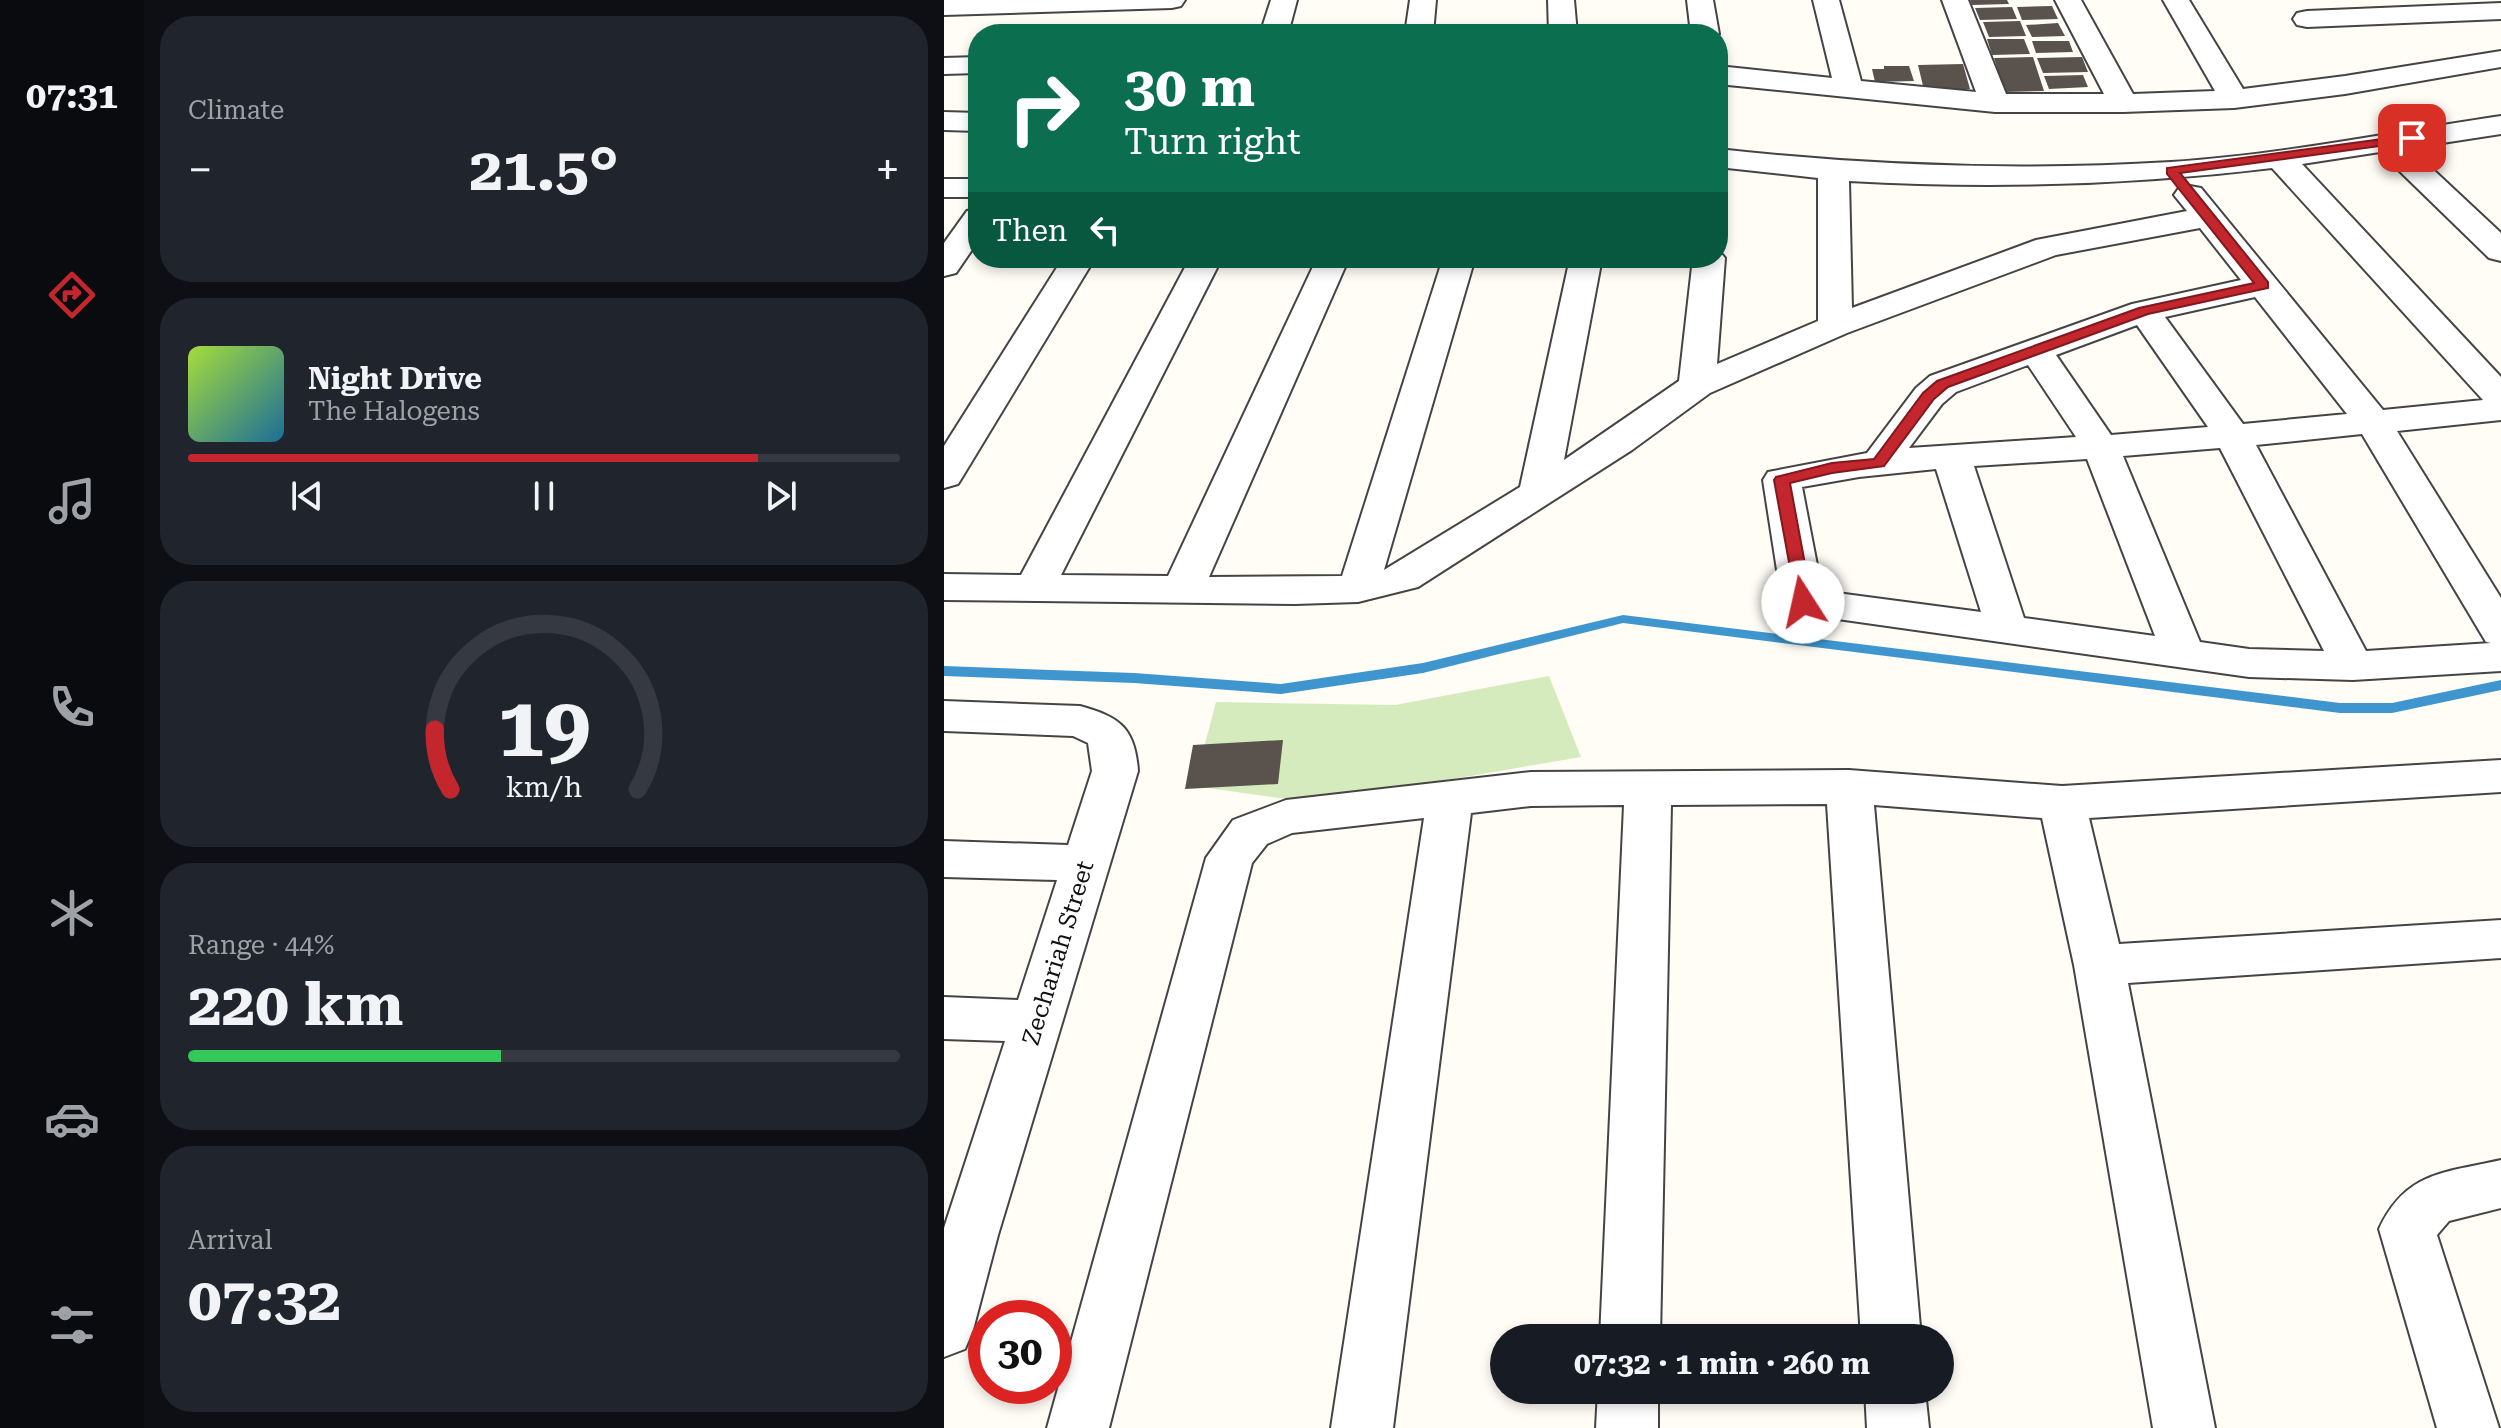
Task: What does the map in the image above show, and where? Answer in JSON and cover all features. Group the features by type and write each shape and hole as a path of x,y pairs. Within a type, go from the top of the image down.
{"street":[{"path":"1277,24 1284,0"},
{"path":"1420,24 1423,0"},
{"path":"1561,0 1562,24"},
{"path":"1700,0 1704,24"},
{"path":"1826,0 1848,86"},
{"path":"1955,0 1995,103"},
{"path":"2068,0 2123,103"},
{"path":"2176,0 2234,99"},
{"path":"2489,0 2501,10"},
{"path":"944,7 1169,8"},
{"path":"2301,9 2345,85"},
{"path":"2301,9 2501,10"},
{"path":"1728,76 1995,103 2123,103 2234,99 2345,85 2501,59"},
{"path":"944,66 968,65"},
{"path":"944,121 968,122"},
{"path":"1728,159 1833,171 1928,176 2172,171 2387,142 2496,131"},
{"path":"2387,142 2501,251"},
{"path":"2280,158 2501,398"},
{"path":"1833,171 1835,326"},
{"path":"2172,171 2373,422 2501,632"},
{"path":"944,188 968,188"},
{"path":"944,587 1358,589 1404,578 1619,442 1697,385 1835,326 2048,247 2207,217"},
{"path":"948,255 968,230"},
{"path":"944,476 1073,268"},
{"path":"1034,588 1201,268"},
{"path":"1183,589 1328,268"},
{"path":"1358,589 1456,268"},
{"path":"1538,494 1584,268"},
{"path":"1697,385 1708,268"},
{"path":"1879,463 1929,396 1943,384 2144,311 2263,285"},
{"path":"2144,311 2232,435 2353,666"},
{"path":"2035,350 2101,447 2184,656"},
{"path":"2501,409 2101,447 1879,463 1832,468 1782,480 1803,602 2249,663 2353,666 2501,657"},
{"path":"1952,458 2007,630"},
{"name":"Zechariah Street","path":"944,716 1080,721 1106,733 1114,751 1115,771 1036,1021 957,1235 944,1330"},
{"path":"1078,1428 1230,858 1250,832 1286,817 1531,789 1849,787 2062,803 2501,776"},
{"path":"1849,787 1890,1324"},
{"path":"1630,1324 1648,789"},
{"path":"1362,1428 1450,800"},
{"path":"2062,803 2099,965 2184,1428"},
{"path":"944,859 1086,863"},
{"path":"2099,965 2501,939"},
{"path":"944,1018 1036,1021"},
{"path":"2468,1428 2407,1229 2432,1201 2501,1184"},
{"path":"1627,1428 1628,1404"},
{"path":"1896,1404 1898,1428"}],"green space":[{"path":"1549,676 1581,757 1447,780 1293,800 1194,786 1216,702 1395,705"}],"building":[{"path":"1970,0 2007,0 2009,4 1972,5"},
{"path":"2052,6 2058,19 2022,20 2017,7"},
{"path":"2012,7 2017,19 1980,20 1975,8"},
{"path":"2020,21 2026,36 1989,37 1983,22"},
{"path":"2058,23 2065,36 2032,37 2026,25"},
{"path":"1987,39 2024,39 2030,54 1992,55"},
{"path":"2032,41 2069,41 2073,52 2036,53"},
{"path":"2033,57 2044,91 2005,92 1994,58"},
{"path":"2082,57 2088,72 2043,73 2037,58"},
{"path":"1963,64 1970,89 1924,90 1918,65"},
{"path":"1884,66 1909,66 1914,81 1875,82 1872,69 1884,69"},
{"path":"2083,75 2088,87 2049,89 2044,76"},
{"path":"1283,740 1278,784 1185,789 1193,745"}],"waterway":[{"path":"944,671 1134,678 1281,689 1423,668 1623,619 2340,708 2392,708 2501,685"}],"route":[{"path":"1803,602 1782,480 1832,468 1879,463 1929,396 1943,384 2144,311 2263,285 2172,171 2412,138"}]}
